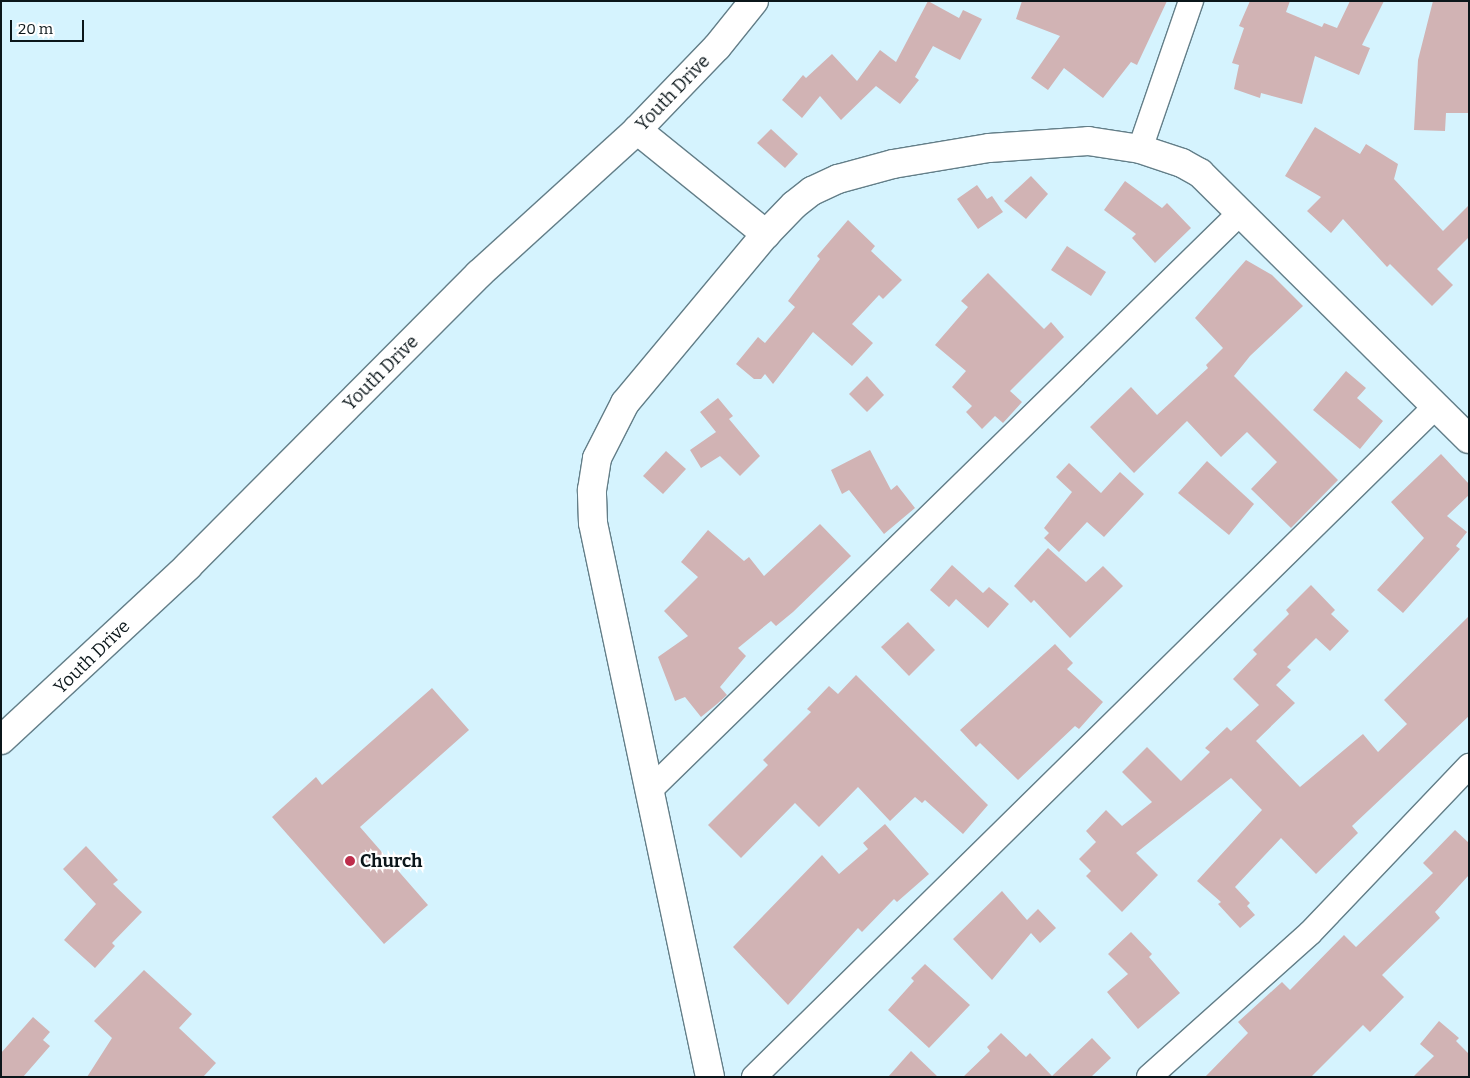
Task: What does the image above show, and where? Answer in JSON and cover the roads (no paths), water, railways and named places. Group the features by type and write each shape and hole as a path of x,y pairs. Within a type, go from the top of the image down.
{"street":[{"name":"Youth Drive","path":"1,740 188,566 480,274 636,130 717,47 754,1"},
{"path":"1140,149 1191,1"},
{"path":"636,130 766,234"},
{"path":"710,1077 593,523 592,490 597,458 625,402 766,234 812,191 838,179 893,164 989,148 1088,141 1140,149 1182,163 1200,173 1469,438"},
{"path":"650,790 1240,212"},
{"path":"754,1077 1436,406"},
{"path":"1149,1077 1310,933 1469,766"}],"place":[{"name":"Church","path":"350,861"}]}
